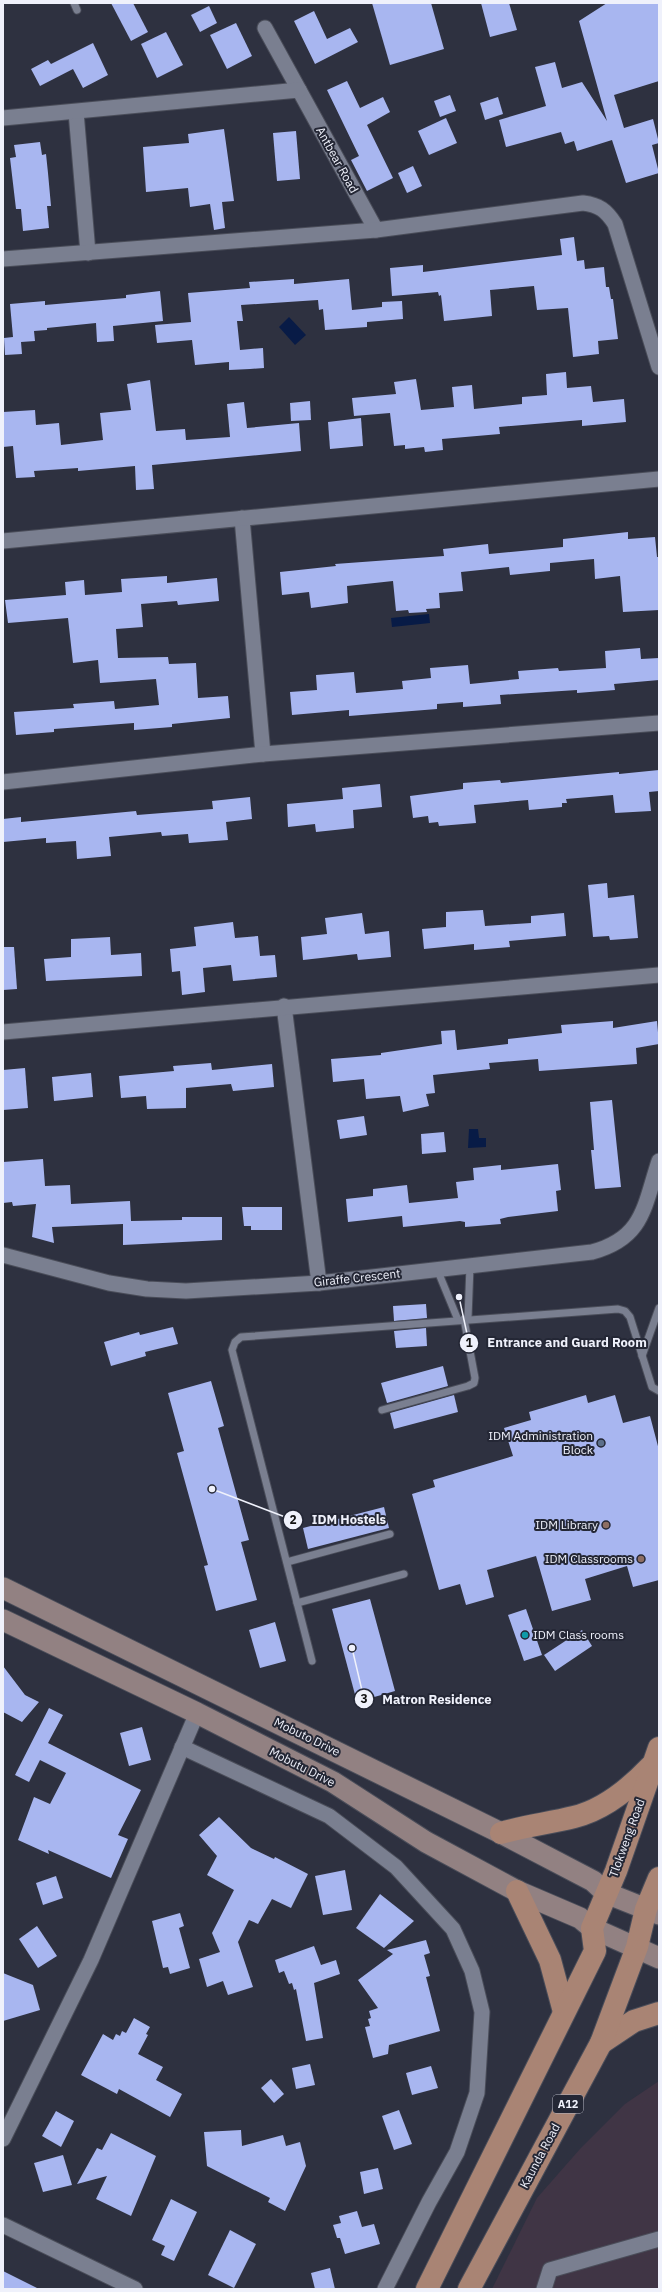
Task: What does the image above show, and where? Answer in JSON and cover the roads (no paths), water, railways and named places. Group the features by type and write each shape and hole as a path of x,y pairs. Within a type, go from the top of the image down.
{"main road":[{"name":"Mobuto Drive","path":"3,1588 501,1833 593,1881 606,1893"},
{"name":"Mobutu Drive","path":"3,1620 197,1713 333,1782 426,1842 517,1891 580,1918 592,1928 659,1958"},
{"path":"501,1833 529,1825 575,1817 605,1803 632,1786 653,1764 659,1747"},
{"name":"Tlokweng Road","path":"592,1928 659,1747"},
{"name":"A12","path":"652,1912 659,1878"},
{"path":"517,1891 550,1960 564,2012"},
{"path":"606,1893 652,1912"},
{"name":"Kaunda Road","path":"469,2289 601,2043 637,1947 652,1912"},
{"path":"427,2289 594,1951 592,1928"},
{"path":"601,2043 634,2021 659,2013"}],"street":[{"name":"Antbear Road","path":"265,28 376,230"},
{"path":"3,118 299,90"},
{"path":"76,112 88,253"},
{"path":"3,259 376,230 583,203 602,208 615,224 659,367"},
{"path":"3,541 659,479"},
{"path":"242,518 263,754"},
{"path":"3,782 263,754 659,723"},
{"path":"3,1032 284,1006 659,975"},
{"path":"284,1006 319,1283"},
{"name":"Giraffe Crescent","path":"3,1255 109,1283 147,1289 186,1291 319,1283 592,1252 618,1243 629,1235 638,1224 659,1161"},
{"path":"3,2139 91,1960 197,1713"},
{"path":"182,1747 329,1816 396,1867 452,1929 472,1971 482,2012 477,2093 457,2152 429,2202 386,2289"},
{"path":"3,2225 108,2283 135,2289"},
{"path":"544,2289 550,2270 659,2239"}],"lane":[{"path":"463,1319 470,1266"},
{"path":"382,1410 474,1383 475,1378 463,1319 437,1270"},
{"path":"642,1356 659,1308"},
{"path":"312,1661 232,1350 235,1342 241,1337 463,1319 618,1309 625,1311 630,1317 652,1387 659,1391"},
{"path":"287,1562 390,1534"},
{"path":"297,1603 404,1574"}],"water":[{"path":"289,317 306,335 295,345 279,327"},
{"path":"429,614 430,623 392,627 391,618"},
{"path":"469,1129 478,1129 479,1138 486,1138 486,1147 468,1148"}],"place":[{"name":"Entrance and Guard Room","path":"459,1297"},
{"name":"IDM Administration Block","path":"601,1443"},
{"name":"IDM Hostels","path":"212,1489"},
{"name":"IDM Library","path":"606,1525"},
{"name":"IDM Classrooms","path":"641,1559"},
{"name":"IDM Class rooms","path":"525,1635"},
{"name":"Matron Residence","path":"352,1648"}]}
